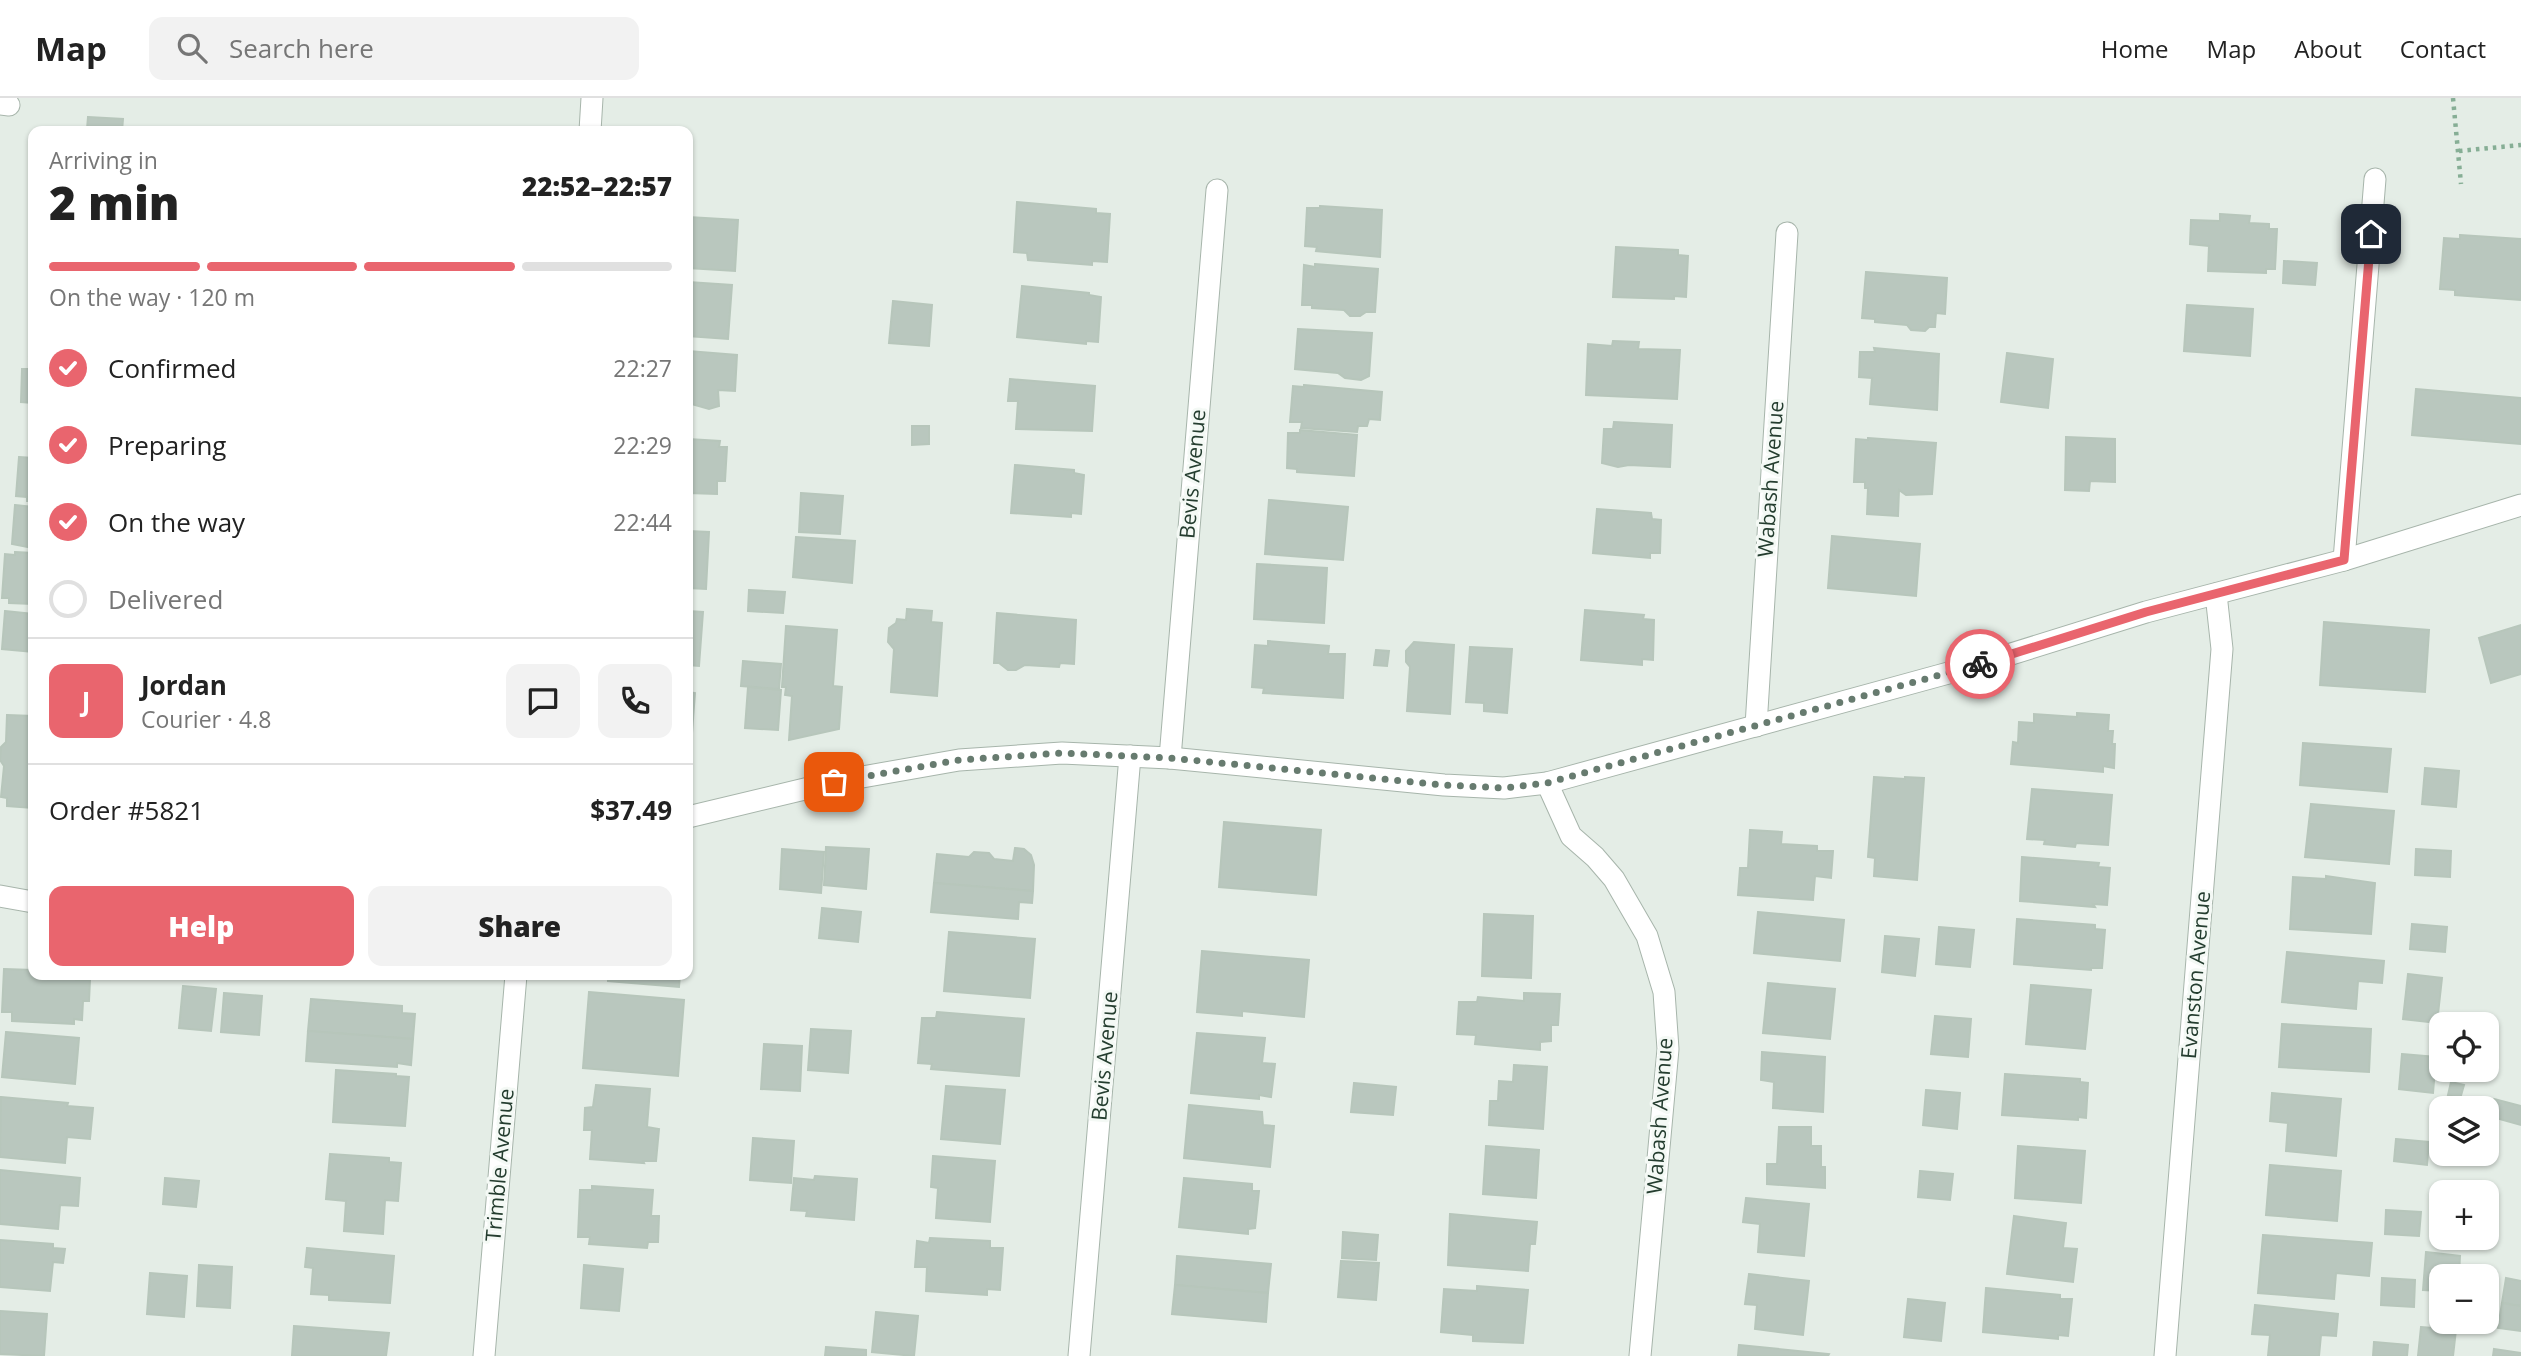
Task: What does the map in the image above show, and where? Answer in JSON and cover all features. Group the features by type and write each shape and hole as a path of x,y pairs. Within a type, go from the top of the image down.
{"street":[{"path":"590,126 592,98"},
{"path":"2344,560 2375,179"},
{"name":"Bevis Avenue","path":"1170,758 1217,190"},
{"name":"Wabash Avenue","path":"1756,726 1787,233"},
{"path":"693,816 834,782 959,760 1062,753 1170,758 1444,785 1504,788 1547,783 1963,669 2146,612 2344,560 2521,505"},
{"name":"Evanston Avenue","path":"2165,1356 2222,649 2216,594"},
{"name":"Bevis Avenue","path":"1079,1356 1130,756"},
{"name":"Wabash Avenue","path":"1547,783 1572,836 1614,879 1647,936 1664,992 1668,1049 1640,1356"},
{"path":"0,896 28,901"},
{"name":"Trimble Avenue","path":"484,1356 516,980"}],"path":[{"path":"2453,98 2461,184"},
{"path":"2459,152 2521,145"}],"building":[{"path":"88,117 123,119 122,126 87,126"},
{"path":"1017,202 1096,209 1096,213 1110,214 1107,262 1092,261 1092,265 1028,260 1027,253 1014,252"},
{"path":"1320,206 1382,210 1380,257 1316,251 1317,247 1305,246 1307,208"},
{"path":"2220,214 2250,216 2249,223 2269,224 2269,229 2277,229 2275,269 2266,269 2266,273 2208,271 2209,246 2190,244 2191,220 2220,221"},
{"path":"693,217 738,220 735,271 693,268"},
{"path":"2460,235 2521,239 2521,300 2455,295 2455,290 2440,289 2444,238 2460,239"},
{"path":"1616,247 1678,250 1678,255 1688,256 1686,297 1613,297"},
{"path":"2284,261 2317,263 2315,285 2283,283"},
{"path":"1315,264 1378,269 1375,312 1350,316 1344,310 1302,305 1304,265 1315,267"},
{"path":"1866,272 1947,278 1945,314 1936,313 1935,327 1929,327 1925,331 1911,330 1907,325 1862,318"},
{"path":"693,282 732,285 728,339 693,336"},
{"path":"1022,286 1089,293 1101,297 1098,342 1086,341 1086,344 1017,337"},
{"path":"893,301 932,305 929,346 889,343"},
{"path":"2187,305 2253,309 2250,356 2184,351"},
{"path":"1298,329 1372,333 1369,376 1361,380 1345,378 1338,373 1295,369"},
{"path":"1613,341 1639,342 1638,349 1680,350 1677,399 1586,395 1588,344 1612,346"},
{"path":"1874,348 1939,354 1937,410 1870,404 1872,378 1859,377 1860,352 1875,352"},
{"path":"693,351 737,355 735,391 718,390 719,406 709,409 693,404"},
{"path":"2007,353 2053,359 2048,408 2001,402"},
{"path":"22,369 28,369 28,403 21,402"},
{"path":"1010,379 1095,386 1092,431 1016,429 1018,401 1008,401"},
{"path":"1293,386 1382,392 1380,420 1369,419 1367,426 1358,426 1357,432 1301,428 1302,422 1290,422"},
{"path":"2416,389 2521,398 2521,444 2412,435"},
{"path":"1614,422 1672,425 1670,467 1618,467 1602,463 1604,429 1613,429"},
{"path":"912,426 929,426 929,444 912,445"},
{"path":"1300,430 1357,435 1354,476 1297,472 1297,469 1287,468 1288,433 1300,433"},
{"path":"2066,437 2115,439 2115,482 2090,481 2089,491 2065,490"},
{"path":"693,439 720,441 719,447 727,447 725,481 717,481 717,494 693,493"},
{"path":"1856,439 1936,443 1932,494 1906,495 1899,490 1898,516 1867,514 1868,488 1865,488 1865,482 1854,482"},
{"path":"19,457 28,458 28,501 27,497 16,496"},
{"path":"1015,465 1074,470 1074,473 1084,475 1081,514 1071,513 1071,517 1011,513"},
{"path":"801,493 843,496 840,534 799,532"},
{"path":"1269,500 1348,507 1343,560 1265,554"},
{"path":"15,505 28,506 28,547 12,544"},
{"path":"1597,509 1651,513 1652,519 1661,520 1660,553 1650,553 1650,558 1593,553"},
{"path":"693,531 709,532 706,589 693,588"},
{"path":"1832,536 1920,544 1916,596 1828,588"},
{"path":"796,537 855,541 852,583 793,577"},
{"path":"15,552 28,553 28,604 9,603 9,598 2,598 5,554 15,555"},
{"path":"1257,564 1327,568 1324,623 1254,619"},
{"path":"749,590 785,592 783,613 748,611"},
{"path":"907,609 932,611 931,622 942,623 937,696 891,692 894,649 888,642 889,628 897,619 906,620"},
{"path":"1585,610 1644,615 1643,619 1654,620 1653,660 1642,659 1642,665 1581,660"},
{"path":"5,611 28,613 28,652 2,649"},
{"path":"693,611 703,612 699,666 693,665"},
{"path":"997,613 1076,620 1074,664 1060,663 1059,667 1025,665 1016,670 1008,670 999,663 994,663"},
{"path":"2324,622 2429,630 2425,692 2320,685"},
{"path":"2521,625 2521,674 2491,683 2479,638"},
{"path":"786,626 837,630 833,686 842,687 839,729 789,740 792,696 785,695 786,687 782,687"},
{"path":"1268,641 1329,646 1328,654 1345,654 1343,698 1263,693 1264,688 1252,687 1255,645 1268,646"},
{"path":"1414,642 1454,645 1450,714 1407,711 1410,667 1406,662 1406,651"},
{"path":"1470,647 1512,649 1507,713 1484,711 1484,703 1466,702"},
{"path":"1376,650 1389,651 1387,666 1374,665"},
{"path":"743,661 781,664 779,689 741,686"},
{"path":"748,687 781,690 778,730 745,728"},
{"path":"2077,713 2109,715 2108,731 2113,731 2112,744 2115,744 2114,768 2103,766 2103,772 2011,764 2013,742 2018,743 2019,722 2034,723 2034,714 2077,717"},
{"path":"7,715 28,716 28,808 7,806 7,798 1,797 4,766 0,760 1,747 6,742"},
{"path":"2303,743 2391,749 2387,792 2300,785"},
{"path":"2425,768 2459,771 2456,807 2422,804"},
{"path":"1874,777 1924,778 1917,880 1874,876 1875,858 1868,857"},
{"path":"2032,789 2112,795 2108,845 2076,843 2075,847 2044,844 2045,840 2027,839"},
{"path":"2311,804 2394,811 2389,864 2305,857"},
{"path":"1224,822 1321,830 1316,895 1219,887"},
{"path":"1750,830 1782,832 1781,844 1817,846 1817,851 1833,851 1831,878 1815,876 1813,900 1738,895 1740,868 1748,868"},
{"path":"826,847 869,849 866,889 824,885"},
{"path":"1015,848 1024,849 1031,855 1034,865 1033,891 934,883 937,854 969,857 974,852 989,853 994,859 1013,861"},
{"path":"782,849 824,852 821,893 780,889"},
{"path":"2416,849 2451,851 2450,877 2415,875"},
{"path":"2022,857 2099,863 2098,867 2110,868 2107,905 2093,904 2095,907 2020,901"},
{"path":"2326,876 2375,883 2371,934 2290,929 2293,877 2326,879"},
{"path":"934,883 1033,891 1032,903 1019,902 1018,919 931,912"},
{"path":"822,908 861,912 858,942 819,938"},
{"path":"1758,912 1844,920 1840,961 1754,953"},
{"path":"1484,914 1533,916 1531,978 1482,976"},
{"path":"2017,919 2095,925 2095,929 2105,930 2102,968 2091,970 2014,964"},
{"path":"2412,924 2447,927 2445,952 2410,949"},
{"path":"1939,927 1974,930 1970,967 1936,964"},
{"path":"949,932 1035,939 1030,998 944,991"},
{"path":"1885,936 1919,939 1915,976 1882,972"},
{"path":"1202,951 1309,960 1304,1017 1242,1011 1242,1016 1197,1012"},
{"path":"2287,952 2384,961 2382,983 2358,981 2356,1009 2282,1002"},
{"path":"4,969 28,970 28,980 90,980 89,1001 83,1001 82,1020 74,1019 74,1024 12,1021 12,1012 2,1012"},
{"path":"2408,974 2442,978 2438,1012 2429,1012 2429,1022 2403,1019"},
{"path":"608,980 680,980 679,987"},
{"path":"1768,983 1835,989 1830,1039 1763,1033"},
{"path":"2031,985 2091,990 2085,1049 2026,1044"},
{"path":"183,986 216,989 211,1031 179,1028"},
{"path":"589,992 684,1000 678,1076 583,1068"},
{"path":"224,993 262,996 259,1035 221,1032"},
{"path":"1524,993 1560,994 1558,1025 1551,1025 1551,1041 1540,1042 1540,1050 1475,1044 1476,1035 1457,1034 1459,1002 1477,1002 1478,997 1524,1001"},
{"path":"311,999 402,1006 402,1013 415,1014 413,1039 308,1031"},
{"path":"937,1012 1024,1019 1019,1076 931,1069 932,1064 918,1063 922,1018 936,1018"},
{"path":"1935,1016 1971,1019 1968,1057 1931,1054"},
{"path":"2282,1024 2371,1029 2369,1072 2279,1067"},
{"path":"811,1029 851,1031 848,1073 808,1070"},
{"path":"308,1031 413,1039 411,1065 397,1063 397,1067 306,1061"},
{"path":"6,1032 79,1038 75,1084 2,1077"},
{"path":"1197,1033 1265,1038 1262,1063 1275,1064 1271,1097 1259,1095 1259,1099 1191,1093"},
{"path":"764,1044 802,1046 800,1091 761,1089"},
{"path":"1762,1052 1825,1057 1823,1112 1773,1108 1774,1082 1761,1080"},
{"path":"2402,1054 2429,1056 2429,1082 2434,1082 2433,1093 2399,1089"},
{"path":"1514,1065 1547,1067 1543,1129 1489,1125 1490,1101 1498,1101 1499,1081 1513,1082"},
{"path":"336,1070 409,1077 405,1126 333,1122"},
{"path":"2005,1074 2080,1079 2080,1082 2088,1083 2086,1118 2078,1117 2078,1120 2002,1115"},
{"path":"2451,1082 2464,1085 2461,1096 2448,1095"},
{"path":"1354,1083 1396,1087 1393,1115 1351,1112"},
{"path":"596,1085 650,1089 647,1127 659,1129 656,1161 643,1161 644,1163 590,1159 592,1130 584,1130 585,1108 593,1107"},
{"path":"946,1086 1005,1090 1000,1144 941,1139"},
{"path":"1926,1090 1960,1093 1957,1129 1923,1125"},
{"path":"2272,1093 2341,1099 2336,1156 2286,1151 2288,1123 2270,1121"},
{"path":"1,1097 93,1108 90,1139 67,1137 65,1163 0,1157"},
{"path":"2499,1100 2521,1106 2521,1125 2499,1119"},
{"path":"1189,1105 1262,1112 1263,1125 1274,1126 1270,1167 1184,1158"},
{"path":"1779,1127 1811,1127 1811,1146 1821,1146 1825,1188 1767,1184 1767,1164 1777,1164"},
{"path":"753,1138 794,1141 791,1183 750,1180"},
{"path":"2396,1139 2429,1142 2427,1165 2394,1161"},
{"path":"1486,1146 1539,1150 1536,1198 1483,1194"},
{"path":"2018,1146 2085,1151 2081,1203 2015,1198"},
{"path":"330,1154 389,1158 389,1162 401,1163 398,1201 385,1200 383,1234 344,1231 346,1201 326,1199"},
{"path":"933,1156 995,1161 990,1222 936,1218 938,1188 931,1187"},
{"path":"2270,1165 2341,1171 2337,1221 2266,1215"},
{"path":"0,1170 80,1178 78,1206 60,1205 58,1229 0,1224"},
{"path":"1920,1171 1953,1174 1950,1200 1918,1197"},
{"path":"815,1176 857,1179 854,1220 806,1216 807,1211 791,1210 794,1178 814,1180"},
{"path":"165,1178 199,1181 196,1207 163,1204"},
{"path":"1184,1178 1252,1184 1252,1191 1259,1191 1255,1228 1248,1229 1248,1234 1179,1227"},
{"path":"592,1186 653,1190 651,1216 659,1216 658,1242 648,1242 647,1248 589,1244 590,1237 578,1237 580,1190 592,1190"},
{"path":"1746,1198 1809,1204 1804,1256 1758,1252 1760,1224 1743,1222"},
{"path":"2386,1210 2421,1212 2419,1236 2385,1234"},
{"path":"1450,1214 1537,1222 1535,1244 1530,1244 1528,1271 1448,1265"},
{"path":"2014,1216 2066,1223 2063,1248 2077,1249 2073,1282 2007,1274"},
{"path":"1343,1232 1378,1235 1376,1260 1342,1258"},
{"path":"2263,1235 2372,1243 2369,1276 2336,1273 2334,1299 2258,1293"},
{"path":"930,1238 990,1241 990,1248 1003,1248 1000,1290 987,1289 987,1295 926,1291 927,1267 915,1267 917,1241 929,1243"},
{"path":"0,1240 53,1244 53,1248 65,1249 63,1263 53,1262 50,1291 0,1287"},
{"path":"307,1248 394,1256 390,1303 329,1300 329,1295 311,1294 313,1268 305,1267"},
{"path":"2426,1252 2460,1256 2460,1264 2429,1264 2429,1290 2423,1290"},
{"path":"1177,1256 1271,1264 1268,1293 1175,1285"},
{"path":"1341,1261 1379,1263 1376,1300 1338,1297"},
{"path":"199,1265 232,1267 230,1308 197,1306"},
{"path":"584,1265 623,1269 619,1311 581,1308"},
{"path":"150,1273 187,1276 184,1317 147,1314"},
{"path":"1749,1274 1809,1281 1803,1335 1755,1329 1757,1305 1745,1304"},
{"path":"2382,1278 2415,1280 2414,1307 2381,1305"},
{"path":"2506,1278 2521,1281 2521,1306 2502,1303"},
{"path":"1175,1285 1268,1293 1266,1322 1172,1314"},
{"path":"1477,1286 1528,1290 1523,1343 1473,1341 1473,1335 1441,1332 1444,1289 1477,1291"},
{"path":"1986,1288 2060,1295 2060,1299 2072,1299 2068,1336 2058,1335 2058,1339 1983,1332"},
{"path":"1908,1299 1945,1303 1941,1341 1904,1337"},
{"path":"2502,1303 2521,1306 2521,1331 2499,1328"},
{"path":"2255,1305 2338,1314 2336,1336 2321,1335 2319,1356 2268,1356 2270,1335 2252,1334"},
{"path":"0,1311 47,1314 44,1356 0,1354"},
{"path":"876,1312 918,1316 914,1356 872,1352"},
{"path":"294,1326 389,1333 386,1356 292,1356"},
{"path":"2421,1327 2429,1328 2429,1334 2456,1334 2453,1356 2418,1356"},
{"path":"2374,1342 2408,1345 2407,1356 2373,1356"},
{"path":"1739,1345 1829,1354 1738,1356"},
{"path":"826,1347 866,1350 866,1356 825,1356"},
{"path":"2494,1349 2521,1353 2521,1356 2493,1356"}],"way so far":[{"path":"834,782 959,760 1062,753 1170,758 1444,785 1504,788 1547,783 1980,664"}],"route":[{"path":"1980,664 2146,612 2344,560 2371,234"}]}
